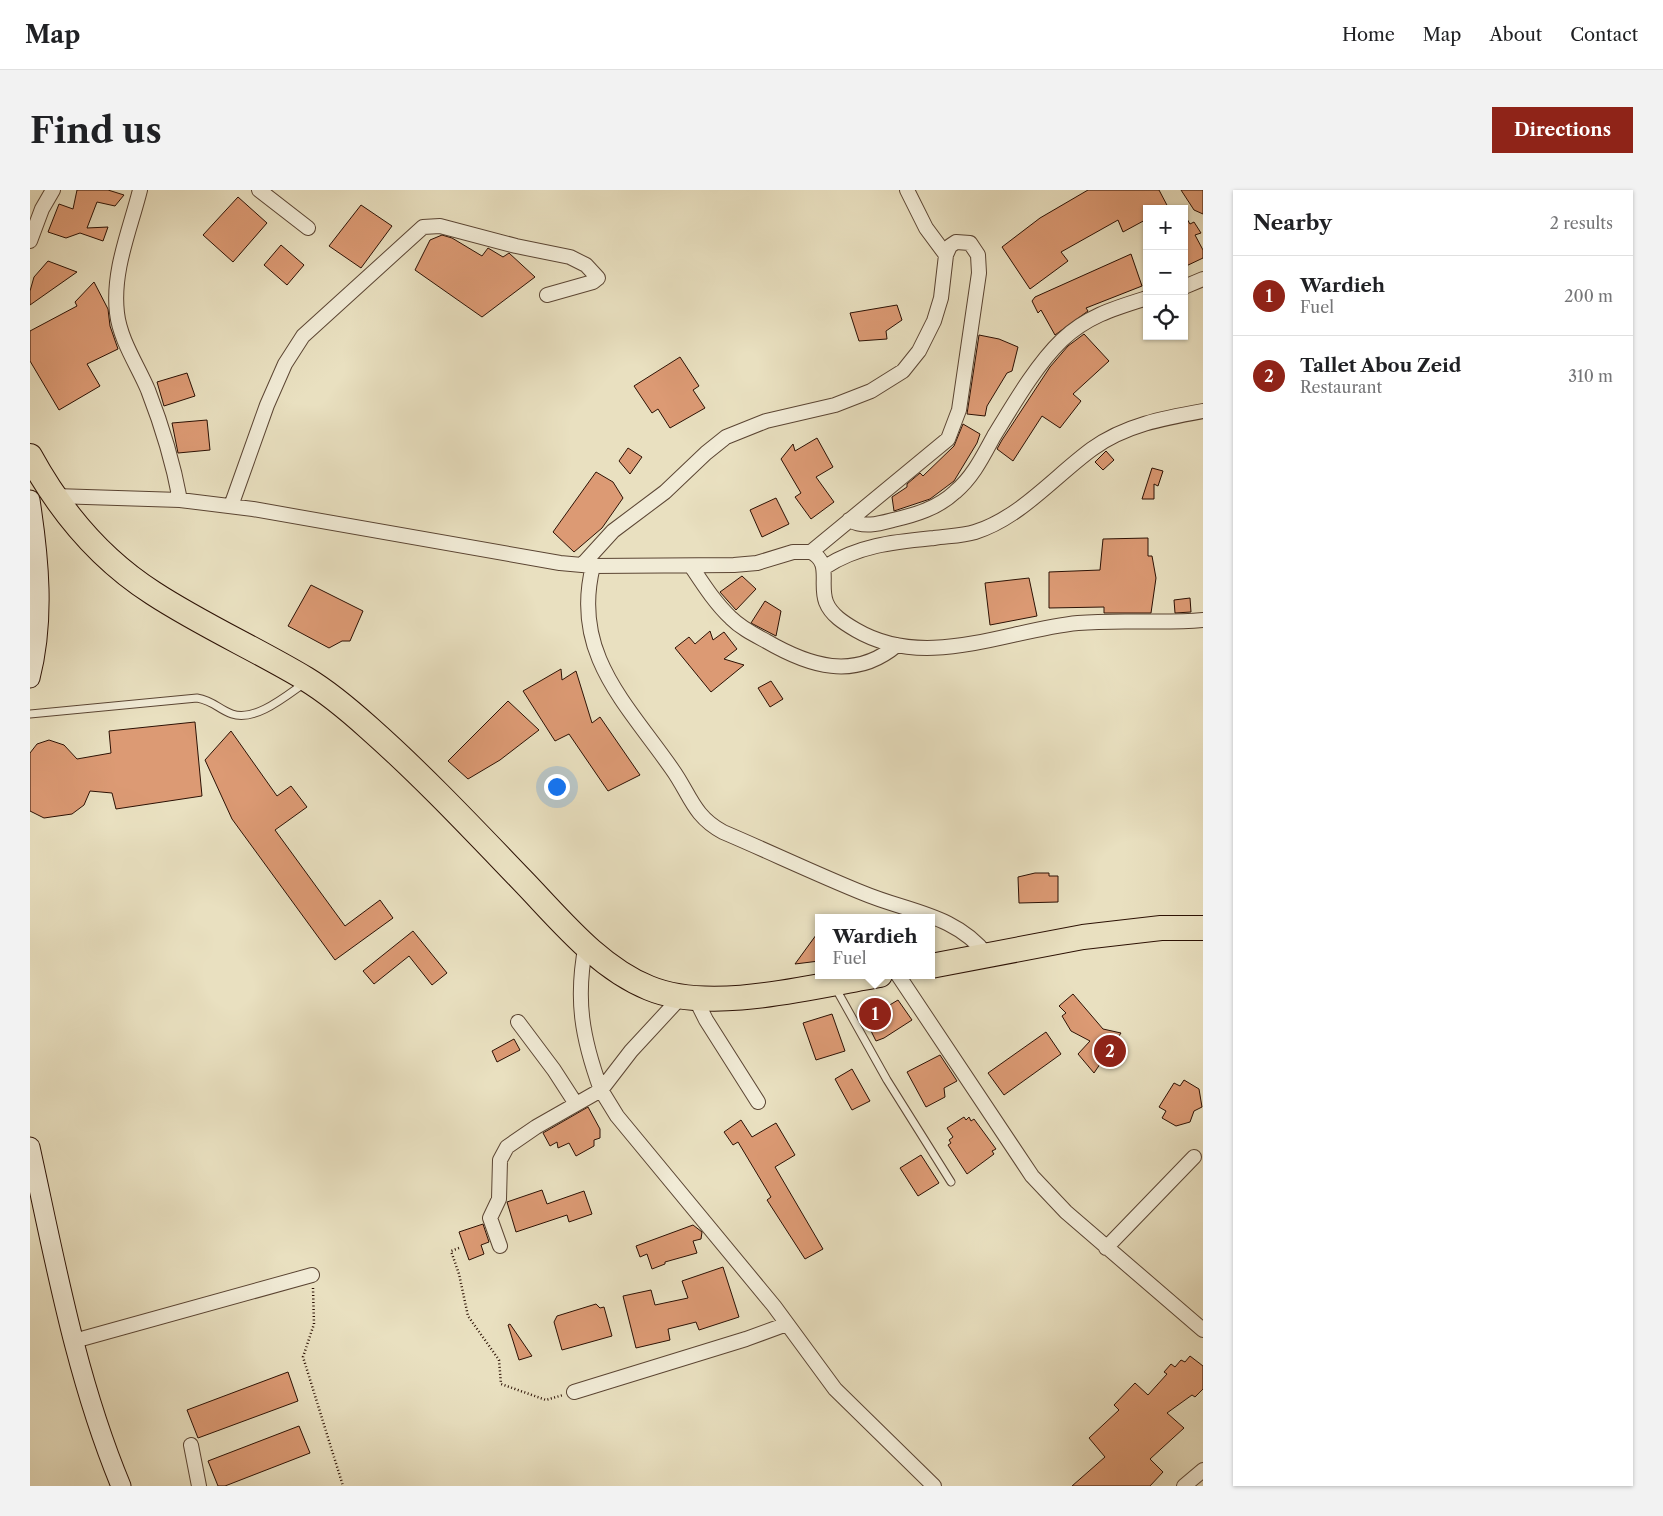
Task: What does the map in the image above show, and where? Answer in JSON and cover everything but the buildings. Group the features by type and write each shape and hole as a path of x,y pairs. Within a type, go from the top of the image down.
{"highway":[{"path":"30,456 80,531 97,549 151,592 308,680 370,729 586,944 608,964 634,982 688,998 757,995 856,979"},
{"path":"935,965 1083,937 1161,928 1203,928"}],"street":[{"path":"30,242 42,209 53,190"},
{"path":"140,190 118,276 117,312 123,334 148,390 166,440 180,500"},
{"path":"259,190 308,228"},
{"path":"908,190 926,228 946,255"},
{"path":"231,506 266,405 285,364 304,336 423,227 440,226 516,246 570,257 586,265 598,278 593,282 547,295"},
{"path":"811,552 948,439 959,410 979,273 978,255 971,244 962,241 952,243 946,255 941,298 934,321 919,351 903,371 871,391 842,402 766,421 726,437 706,453 665,492 613,531 588,565 588,604 591,633 601,666 621,701 673,770 693,806 704,819 723,832 864,894 926,914"},
{"path":"1188,285 1203,279"},
{"path":"849,520 858,524 871,525 901,519 936,506 955,493 973,472 1008,413 1061,341 1088,318 1143,299"},
{"path":"825,567 860,549 908,540 973,533 988,528 1019,508 1093,448 1133,426 1203,412"},
{"path":"55,496 180,500 231,506 482,551 588,565 691,566 749,564 793,552 811,552 820,558 825,567 823,588 831,612 857,631 897,645 923,648 948,647 1077,623 1203,620"},
{"path":"30,500 37,551 39,603 30,678"},
{"path":"691,566 719,605 738,624 779,649 807,662 851,666 880,657 897,645"},
{"path":"935,917 944,920 972,939 987,955"},
{"path":"586,944 580,985 580,1019 591,1064 601,1090 617,1116 787,1324 835,1389 934,1486"},
{"path":"901,979 1032,1176 1048,1194 1106,1248 1203,1330"},
{"path":"500,1246 490,1218 499,1199 500,1160 507,1148 536,1127 601,1090 631,1051 688,998 758,1102"},
{"path":"518,1022 554,1070 576,1104"},
{"path":"30,1147 74,1341 93,1412 121,1486"},
{"path":"1106,1248 1194,1157"},
{"path":"74,1341 312,1275"},
{"path":"574,1392 746,1339 787,1324"},
{"path":"191,1445 199,1486"},
{"path":"1184,1486 1203,1470"}],"lane":[{"path":"30,714 196,698 215,702 231,713 246,715 276,702 308,680"},
{"path":"833,983 887,1080 951,1182"}],"path":[{"path":"459,1248 450,1251 459,1274 468,1316 499,1360 501,1384 546,1400 574,1392"},
{"path":"312,1275 314,1324 303,1357 342,1486"}],"place":[{"name":"Wardieh","path":"875,1014"},
{"name":"Tallet Abou Zeid","path":"1110,1051"}]}
